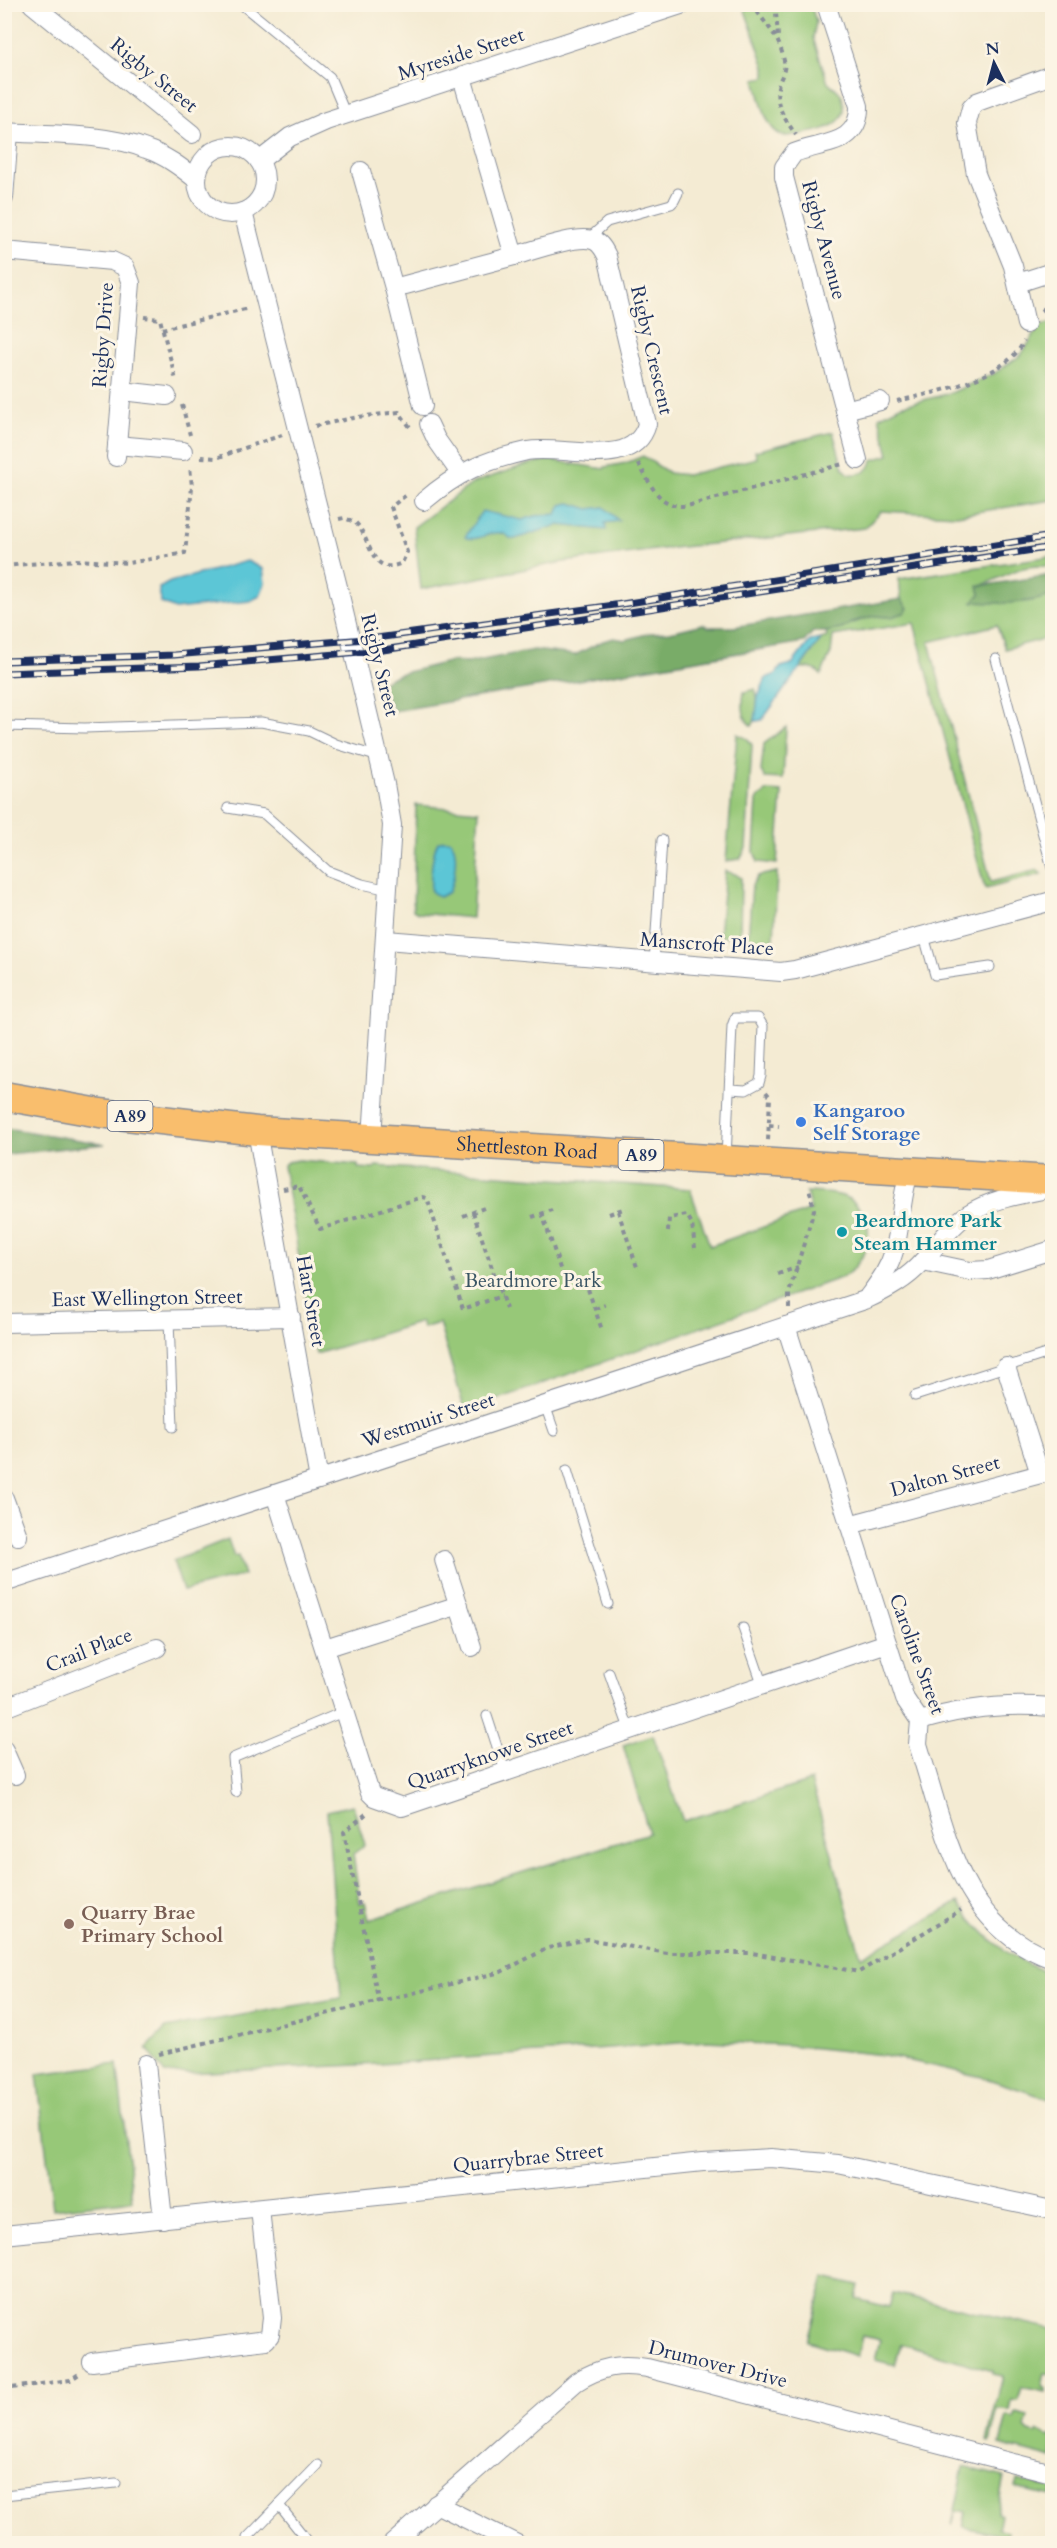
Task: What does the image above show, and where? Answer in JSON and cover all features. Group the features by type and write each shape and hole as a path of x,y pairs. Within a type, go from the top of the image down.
{"main road":[{"name":"Shettleston Road","path":"4,1096 100,1113 257,1131 1053,1180"}],"street":[{"name":"Rigby Street","path":"32,4 192,134"},
{"name":"Myreside Street","path":"259,161 290,137 346,115 684,4"},
{"path":"803,149 841,139 850,134 859,115 859,106 826,4"},
{"path":"1026,324 1018,284 978,183 967,123 971,108 985,98 1053,75"},
{"path":"462,77 514,256"},
{"path":"4,198 7,132 109,140 134,145 171,161 197,180"},
{"path":"237,147 259,161 265,180 263,190 252,207 233,214 212,208 199,191 197,180 204,160 220,148 237,147"},
{"name":"Rigby Avenue","path":"803,149 788,159 784,177 858,460"},
{"path":"361,171 394,288 423,406"},
{"name":"Rigby Street","path":"243,212 323,526 379,757 392,825 372,1138"},
{"path":"394,288 588,239"},
{"name":"Rigby Crescent","path":"588,239 597,242 607,256 646,409 648,424 645,435 629,447"},
{"name":"Rigby Drive","path":"4,251 120,263 125,267 131,277 117,451 187,446"},
{"path":"1018,284 1053,272"},
{"path":"122,391 175,392"},
{"path":"845,410 880,401"},
{"path":"429,424 435,439 460,473"},
{"path":"424,501 460,473 504,457 550,448 601,454 629,447"},
{"name":"Manscroft Place","path":"386,940 781,972 1053,901"},
{"name":"Hart Street","path":"257,1131 319,1480"},
{"path":"866,1300 882,1278 895,1248 904,1186 910,1171"},
{"name":"Westmuir Street","path":"4,1583 866,1300 894,1285 923,1261 956,1224 982,1206 1053,1188"},
{"path":"923,1261 970,1272 988,1270 1053,1250"},
{"name":"East Wellington Street","path":"4,1323 291,1317"},
{"name":"Caroline Street","path":"786,1326 905,1699 920,1721 918,1744 955,1862 975,1901 1002,1931 1040,1955 1053,1959"},
{"path":"1006,1367 1046,1473"},
{"name":"Dalton Street","path":"849,1526 1046,1473"},
{"path":"275,1494 370,1793 382,1800"},
{"path":"4,1498 18,1536"},
{"path":"444,1560 472,1647"},
{"path":"325,1648 459,1605"},
{"name":"Quarryknowe Street","path":"382,1800 402,1807 409,1806 887,1643"},
{"name":"Crail Place","path":"4,1708 157,1648"},
{"path":"920,1721 967,1708 1053,1707"},
{"path":"4,1750 15,1774"},
{"path":"146,2064 163,2219"},
{"name":"Quarrybrae Street","path":"4,2235 703,2162 771,2158 838,2164 1053,2210"},
{"path":"92,2362 266,2340 270,2335 272,2318 260,2209"},
{"name":"Drumover Drive","path":"392,2544 576,2382 602,2368 616,2365 647,2368 1053,2473"},
{"path":"435,2504 517,2544"}],"lane":[{"path":"241,4 330,77 346,115"},
{"path":"588,239 607,222 670,204 678,193"},
{"path":"996,659 1053,867"},
{"path":"4,726 85,729 261,722 309,730 336,744 379,757"},
{"path":"228,808 264,814 328,871 362,884 389,890"},
{"path":"654,963 662,840"},
{"path":"924,936 935,975 990,967"},
{"path":"726,1160 732,1026 735,1018 758,1018 763,1026 759,1083 746,1090 730,1089"},
{"path":"169,1320 173,1427"},
{"path":"915,1396 1053,1352"},
{"path":"545,1405 554,1431"},
{"path":"567,1470 608,1605"},
{"path":"743,1628 763,1686"},
{"path":"609,1673 630,1731"},
{"path":"236,1792 234,1758 345,1711"},
{"path":"487,1716 506,1774"},
{"path":"247,2538 318,2465"},
{"path":"4,2495 116,2483"},
{"path":"279,2505 310,2544"}],"path":[{"path":"752,4 778,36"},
{"path":"779,4 776,13 778,36 785,68 778,90 779,108 803,149"},
{"path":"880,401 892,402 931,394 975,379 1015,354 1025,340 1026,324 1053,302"},
{"path":"162,329 267,303"},
{"path":"129,316 160,319 187,446"},
{"path":"4,566 76,560 128,563 184,553 192,487 191,456 216,458 299,429 423,406"},
{"path":"399,412 414,432 429,424"},
{"path":"629,447 662,499 667,504 676,507 858,460"},
{"path":"323,526 344,518 352,519 360,526 378,562 395,567 402,563 407,552 391,507 414,489 424,501"},
{"path":"759,1083 770,1097 768,1162"},
{"path":"769,1125 779,1126"},
{"path":"786,1326 789,1293 814,1210 802,1164"},
{"path":"268,1192 299,1186 320,1229 423,1197 427,1198 463,1309 502,1296"},
{"path":"463,1216 484,1208"},
{"path":"609,1214 626,1208"},
{"path":"532,1217 552,1210"},
{"path":"618,1211 637,1267"},
{"path":"473,1212 506,1310"},
{"path":"542,1213 567,1290"},
{"path":"668,1232 669,1218 687,1215 692,1224 695,1248"},
{"path":"778,1274 798,1267"},
{"path":"588,1289 602,1330"},
{"path":"595,1309 605,1305"},
{"path":"379,2003 344,1832 382,1800"},
{"path":"146,2064 145,2058 501,1972 548,1948 587,1939 667,1953 752,1953 859,1972 975,1901"},
{"path":"4,2389 70,2380 92,2362"}],"green space":[{"path":"743,5 811,5 816,22 813,38 828,83 839,92 844,106 843,114 838,121 822,130 785,136 773,128 764,113 755,79 765,77 765,67"},
{"path":"1052,322 1052,500 957,515 881,511 865,528 563,562 421,589 414,527 473,483 528,464 550,460 604,469 643,456 669,473 687,475 757,458 755,451 833,432 843,468 849,474 861,473 867,470 872,460 889,455 879,417 900,406 951,393 995,373 1021,355 1040,326"},
{"path":"1052,556 1052,567 1022,568 979,586 980,594 1007,599 1025,600 1052,595 1052,637 1005,649 997,625 929,642 991,882 1037,870 1042,874 985,889 914,623 833,636 831,653 821,675 812,668 800,668 821,639 827,637 826,632 874,616 891,617 907,607 901,599 899,579"},
{"path":"1052,575 1052,595 1014,603 973,602 980,594 978,586"},
{"path":"901,599 908,608 904,613 891,617 874,616 853,622 842,629 813,632 804,642 394,711 380,687 384,681 399,674 452,661 467,663 534,650 575,655 614,638 625,640 650,633 670,632 703,624 709,627 733,627"},
{"path":"755,689 757,708 752,726 744,715 743,701 744,692"},
{"path":"786,727 783,779 765,778 761,771 764,744"},
{"path":"737,734 748,739 752,745 746,848 740,859 726,861"},
{"path":"768,791 782,792 777,864 758,862 754,852 757,801"},
{"path":"416,805 479,811 472,918 418,913 413,910"},
{"path":"725,871 741,878 740,938 719,936"},
{"path":"777,872 774,940 748,939 752,885 758,876"},
{"path":"5,1128 105,1144 5,1156"},
{"name":"Beardmore Park","path":"299,1160 358,1165 358,1168 375,1169 376,1166 690,1189 710,1246 811,1210 806,1192 832,1194 851,1200 863,1213 867,1223 867,1243 858,1262 843,1277 465,1411 439,1323 423,1328 421,1322 316,1354 283,1166 287,1162"},
{"path":"228,1539 234,1557 238,1556 244,1575 183,1591 173,1561"},
{"path":"653,1735 683,1821 811,1781 861,1957 958,1902 988,1937 999,1946 1024,1962 1052,1974 1052,2100 982,2077 884,2055 788,2045 707,2041 380,2064 165,2074 147,2048 166,2028 341,1998 327,1811 353,1805 365,1845 353,1854 360,1903 365,1902 369,1920 649,1833 623,1745"},
{"path":"117,2064 133,2200 53,2209 37,2074"},
{"path":"825,2277 859,2285 856,2299 889,2307 893,2293 1052,2329 1052,2374 1045,2373 1042,2387 1045,2388 1045,2392 1022,2387 1018,2401 1012,2400 1010,2411 998,2409 990,2442 987,2441 1003,2376 901,2344 895,2365 875,2360 880,2340 862,2336 857,2356 808,2341"},
{"path":"1016,2413 1028,2416 1025,2428 1029,2432 1036,2434 1038,2431 1048,2437 1052,2435 1052,2458 1000,2444 1007,2416 1014,2418"},
{"path":"964,2467 1004,2477 997,2513 1001,2515 998,2529 1007,2531 1006,2536 963,2527 966,2513 956,2511 952,2525"},
{"path":"1017,2480 1052,2488 1052,2496 1015,2488"}],"water":[{"path":"570,503 589,509 604,507 619,521 605,523 606,530 558,525 515,539 500,533 477,538 465,537 482,511 522,520 557,514 561,505"},
{"path":"247,561 263,569 265,583 260,596 250,601 175,609 161,603 159,588 170,582"},
{"path":"821,639 762,720 755,721 758,697 766,678 776,674 781,667 792,664 810,641"},
{"path":"450,840 453,845 455,865 449,892 439,897 431,891 431,873 436,847 438,842"}],"railway":[{"path":"4,661 174,655 377,638 622,604 1052,536"},
{"path":"4,673 199,666 383,650 1052,547"}],"place":[{"name":"Kangaroo Self Storage","path":"801,1122"},
{"name":"Beardmore Park Steam Hammer","path":"842,1232"},
{"name":"Quarry Brae Primary School","path":"69,1924"}]}
